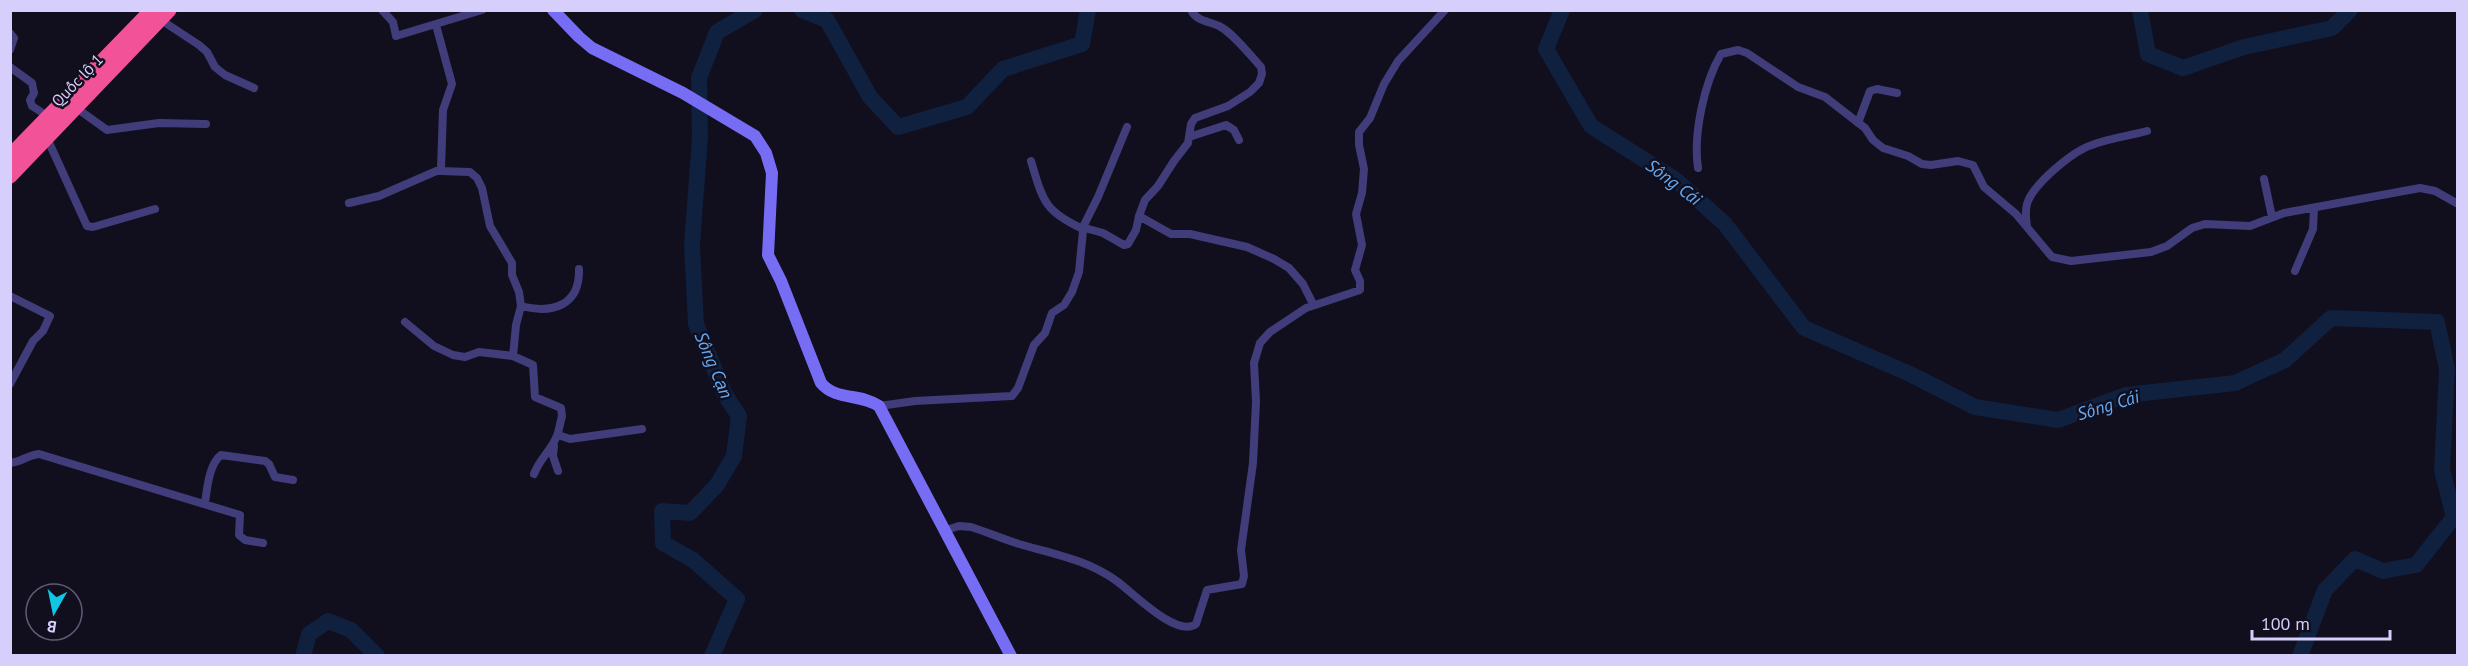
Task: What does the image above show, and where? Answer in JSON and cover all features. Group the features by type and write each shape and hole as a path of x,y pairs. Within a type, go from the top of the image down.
{"highway":[{"name":"Quốc lộ 1","path":"10,176 161,14"},
{"name":"Quốc lộ 1","path":"10,156 161,14"}],"street":[{"path":"382,10 393,22 396,36 482,10"},
{"path":"553,10 579,38 592,48 683,93 755,136 766,153 772,173 768,255 782,281 820,383 828,392 860,398 879,406 915,401 1012,396 1018,388 1034,345 1045,333 1052,313 1064,305 1072,292 1079,272 1082,229 1127,127"},
{"path":"1031,161 1041,194 1051,211 1061,219 1082,229 1094,230 1124,245 1128,244 1136,230 1138,216 1145,200 1158,186 1188,143 1191,124 1195,118 1228,106 1257,87 1262,70 1230,34 1220,26 1197,18 1191,10"},
{"path":"943,531 959,526 970,527 1091,566 1117,581 1156,612 1183,627 1193,627 1196,624 1208,590 1238,586 1244,580 1241,550 1253,463 1256,402 1254,363 1260,343 1279,326 1313,304 1360,290 1360,281 1355,270 1362,245 1356,214 1362,193 1364,169 1359,132 1370,118 1384,84 1398,61 1445,10"},
{"path":"161,14 200,45 207,52 215,67 225,75 254,88"},
{"path":"436,25 452,84 443,111 440,171"},
{"path":"10,33 14,38 10,50"},
{"path":"1698,168 1697,129 1706,90 1719,56 1724,52 1738,50 1754,56 1798,87 1825,97 1858,123 1878,145 1922,164 1958,161 1973,165 1984,187 2016,214 2052,257 2071,261 2151,252 2167,246 2192,228 2205,224 2250,226 2272,217 2420,188 2435,191 2457,204"},
{"path":"10,66 32,82 34,93 30,100 32,106 49,117"},
{"path":"1858,123 1870,91 1877,89 1897,93"},
{"path":"75,107 107,130 159,123 206,124"},
{"path":"1190,136 1226,125 1234,130 1239,140"},
{"path":"2027,227 2026,205 2030,197 2056,168 2076,151 2094,143 2147,131"},
{"path":"47,138 87,226 93,227 155,209"},
{"path":"349,203 379,196 440,171 470,172 477,178 482,188 490,226 512,263 512,275 519,292 521,306 516,325 513,356"},
{"path":"2264,179 2272,217"},
{"path":"2295,271 2313,229 2314,208"},
{"path":"1138,216 1171,234 1190,234 1247,247 1265,254 1289,268 1303,284 1313,304"},
{"path":"521,306 542,310 570,301 579,279 579,269"},
{"path":"10,296 50,316 43,331 33,341 10,384"},
{"path":"405,322 434,346 453,355 465,357 479,352 513,356 533,365 535,397 561,408 562,416 553,456 558,471"},
{"path":"879,406 1011,656"},
{"path":"558,433 570,439 642,429"},
{"path":"534,474 539,462 554,446"},
{"path":"10,463 21,462 39,454 205,503 240,515 239,536 245,540 263,543"},
{"path":"205,503 213,466 217,457 221,455 265,461 269,464 275,477 293,480"}],"waterway":[{"name":"Sông Cạn","path":"712,656 737,599 693,560 663,543 662,511 690,513 717,485 734,456 739,416 725,395 696,324 692,245 700,137 699,78 717,32 755,10"},
{"name":"Sông Cạn","path":"802,10 827,20 870,97 898,127 967,107 1003,69 1082,44 1088,10"},
{"name":"Sông Cái","path":"1562,10 1546,49 1591,126 1676,180 1725,224 1804,328 1910,374 1975,407 2058,420 2126,395 2235,383 2285,360 2331,318 2437,322 2447,369 2442,470 2454,517 2416,565 2383,571 2355,559 2325,590 2300,656"},
{"name":"Sông Cái","path":"2140,10 2148,54 2183,68 2244,47 2332,28 2350,10"},
{"name":"Sông Cạn","path":"303,656 309,634 328,621 351,630 377,656"}]}
